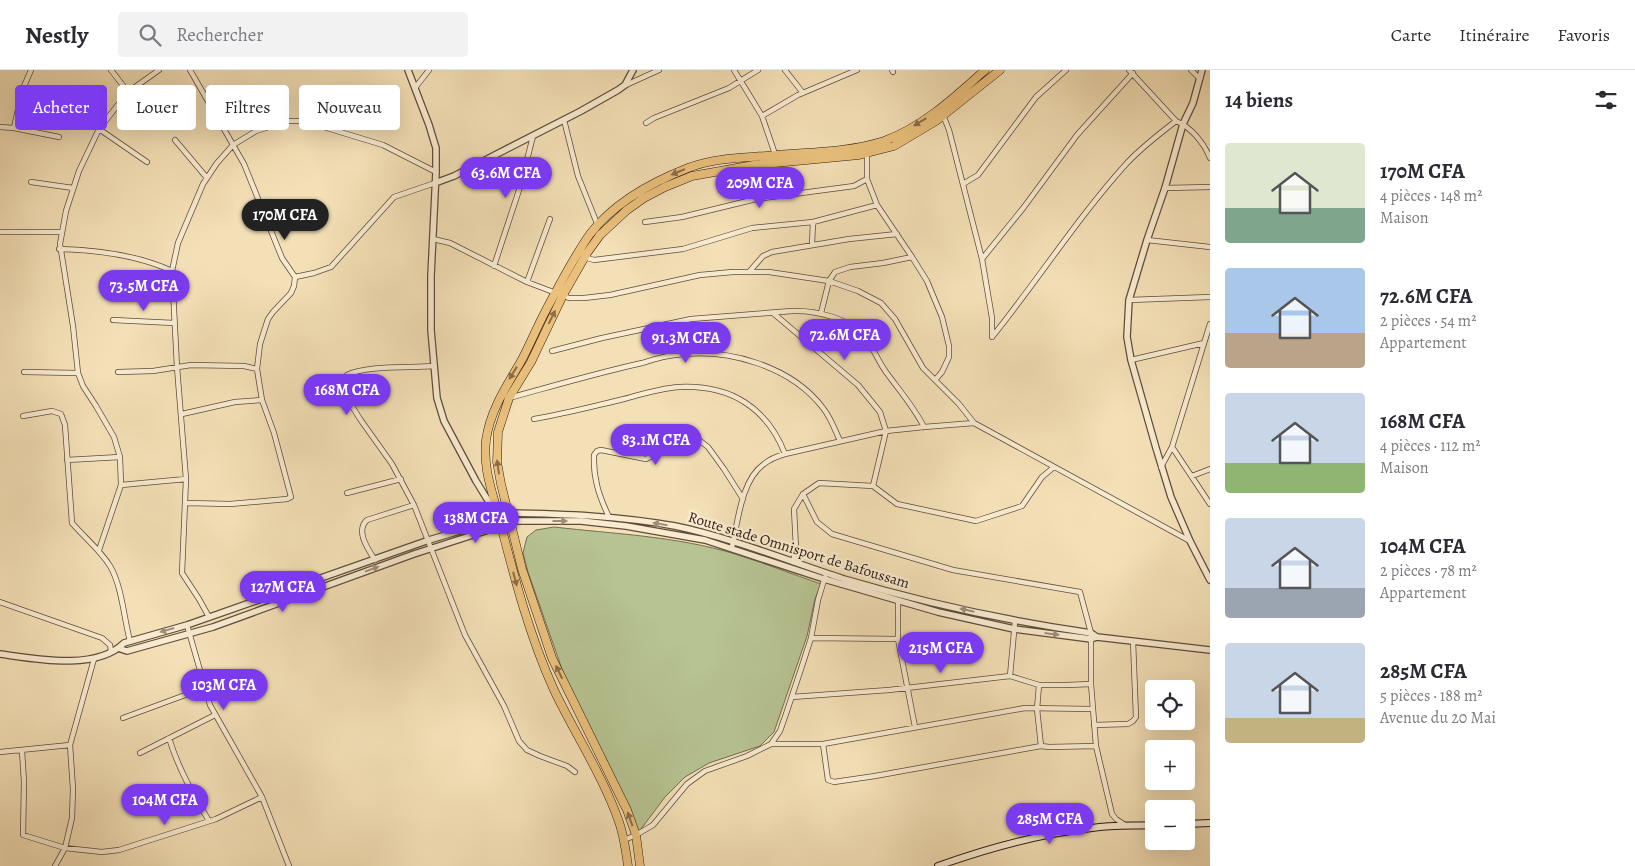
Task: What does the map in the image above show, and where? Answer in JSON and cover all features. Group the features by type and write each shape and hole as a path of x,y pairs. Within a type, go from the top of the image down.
{"main road":[{"path":"640,866 636,835 619,792 552,658 522,569 497,462 497,446 502,418 509,398 531,362 579,251 598,226 631,197 660,180 692,166 731,158 777,159 867,154 894,146 919,132 985,70"},
{"path":"628,866 618,819 602,783 554,690 538,651 520,597 488,483 486,440 490,421 500,398 559,294 584,257 600,235 644,198 665,187 707,172 841,150 886,140 942,112 1000,70"},
{"path":"1195,823 1210,822"},
{"path":"938,866 979,852 1034,837 1094,828 1145,825"}],"street":[{"path":"14,128 22,91 31,70"},
{"path":"111,70 123,85"},
{"path":"138,85 159,70"},
{"path":"186,503 230,504 290,499 290,491 274,433 262,400 257,369 264,328 273,312 291,293 295,277 282,258 248,172 190,70"},
{"path":"408,70 436,148 431,294 437,398 440,411 476,481 500,522"},
{"path":"415,88 429,70"},
{"path":"625,85 633,70"},
{"path":"295,277 331,267 394,197 454,176 564,120 650,71 659,70"},
{"path":"734,70 762,116 777,159"},
{"path":"646,123 729,88 758,70"},
{"path":"762,116 803,93 857,70"},
{"path":"963,184 978,175 1036,97 1066,70"},
{"path":"1191,70 1200,78"},
{"path":"1202,70 1193,103 1183,124 1165,188 1129,300 1127,337 1131,360 1171,497 1190,541 1210,580"},
{"path":"787,71 803,93"},
{"path":"982,259 1024,207 1077,135 1131,72 1176,120 1183,124 1202,143 1210,158"},
{"path":"107,118 117,106"},
{"path":"942,112 982,259 992,318 992,337 1039,274 1128,162 1176,120"},
{"path":"564,120 578,176 598,226"},
{"path":"209,618 182,574 186,479 172,271 178,243 207,178 233,145 256,131 288,121 304,121 383,145 436,172"},
{"path":"0,127 59,137"},
{"path":"98,130 73,188 59,249 73,326 78,373 83,386 114,437 120,457 120,485 99,550"},
{"path":"102,130 147,162"},
{"path":"494,266 521,184 533,136"},
{"path":"174,140 207,178"},
{"path":"867,145 867,179 877,206 912,257 938,306 949,346 949,357 947,363 934,380"},
{"path":"645,222 682,217 756,199 854,186 867,179"},
{"path":"30,182 73,188"},
{"path":"1165,188 1210,187"},
{"path":"584,257 594,260 683,249 752,228 813,222 877,206"},
{"path":"528,282 550,219"},
{"path":"812,245 813,222"},
{"path":"0,232 62,232"},
{"path":"748,272 767,253 849,238 897,234"},
{"path":"433,239 450,243 528,282 569,298 610,295 657,283 700,275 748,272 769,272 829,280 858,290 880,302 895,318 923,368 959,404 974,423 1190,541"},
{"path":"1147,240 1210,247"},
{"path":"59,249 88,250 127,257 162,266 172,271"},
{"path":"821,313 829,280 835,272 842,269 912,257"},
{"path":"1129,300 1210,297"},
{"path":"552,351 691,319 806,310 821,313 846,324 866,338 877,359 924,426"},
{"path":"773,313 858,385 880,412 886,432 872,486"},
{"path":"113,320 174,323"},
{"path":"1161,467 1172,447 1210,324"},
{"path":"1131,360 1204,343"},
{"path":"509,398 606,370 675,355 714,354 754,362 785,376 815,398 830,419 840,442"},
{"path":"118,372 153,371 191,365 225,364 257,369"},
{"path":"434,366 377,368 354,372 347,375 342,390 401,479 414,504 466,635 504,706 519,741 527,750 567,766 575,772"},
{"path":"24,372 78,373"},
{"path":"534,419 559,415 655,391 681,387 714,390 738,398 760,412 771,425 785,454"},
{"path":"182,414 235,402 262,400"},
{"path":"23,416 52,412 61,414 65,426 72,523 99,550 112,568 119,590 130,641"},
{"path":"733,544 742,498 755,473 762,465 785,454 886,432 924,426 974,423"},
{"path":"609,517 596,486 594,474 594,455 597,451 601,450 646,459 686,439 699,440 708,447 742,498"},
{"path":"1172,447 1210,504"},
{"path":"67,460 120,457"},
{"path":"793,562 796,548 794,510 803,494 819,483 872,486 897,504 976,522 1022,506 1042,477 1054,467"},
{"path":"1192,476 1210,469"},
{"path":"120,485 186,479"},
{"path":"347,493 401,479"},
{"path":"803,494 817,522 832,534 953,570 1080,592 1091,636 1090,684 1096,746 1112,814 1127,826"},
{"path":"375,560 364,540 363,524 367,520 414,504"},
{"name":"Route stade Omnisport de Bafoussam","path":"118,648 124,643 209,618 429,540 500,522 507,524 510,517"},
{"name":"Route stade Omnisport de Bafoussam","path":"510,517 609,517 673,526 793,562 825,576 899,595 1091,636"},
{"name":"Route stade Omnisport de Bafoussam","path":"510,517 581,521 626,526 733,544 898,601 938,612 1014,629 1091,636"},
{"name":"Route stade Omnisport de Bafoussam","path":"118,648 127,651 236,619 500,522"},
{"path":"771,744 780,731 811,638 818,600 825,576"},
{"path":"898,601 898,639 915,728"},
{"path":"0,602 102,638 110,645 111,651"},
{"path":"938,612 940,604"},
{"path":"1010,676 1015,621"},
{"path":"187,625 204,688 216,715 262,797 288,866"},
{"path":"1091,636 1210,650"},
{"path":"811,638 898,639"},
{"path":"1094,725 1128,724 1136,717 1133,641"},
{"path":"0,654 31,658 79,660 94,659 118,648"},
{"path":"55,866 65,848 73,808 70,745 94,659"},
{"path":"792,697 889,690 1010,676 1039,685 1067,686 1090,684"},
{"path":"1039,685 1037,709 1041,746"},
{"path":"123,718 204,688"},
{"path":"624,840 653,825 687,784 705,771 748,756 771,744 822,744 1025,708 1092,709"},
{"path":"140,753 216,715"},
{"path":"169,738 175,759 185,780 209,821"},
{"path":"822,744 828,780 834,782 1041,746 1049,748 1096,746"},
{"path":"0,752 70,745"},
{"path":"22,751 24,782 23,835 65,848 102,852 119,850 216,819 262,797"}],"green space":[{"path":"554,527 645,536 690,543 746,557 821,584 815,599 807,636 774,732 760,746 709,763 685,777 665,797 638,833 607,761 577,704 563,672 528,572 523,553 527,537 536,530"}]}
